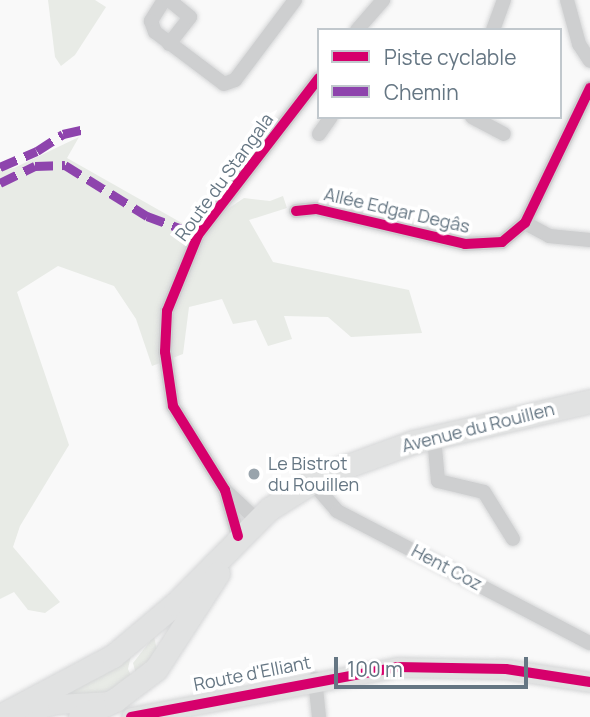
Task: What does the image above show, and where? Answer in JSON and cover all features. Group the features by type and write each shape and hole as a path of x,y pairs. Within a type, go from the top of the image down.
{"main road":[{"name":"Avenue du Rouillen","path":"0,716 90,672 153,624 259,517 314,485 367,458 434,437 590,401"},
{"name":"Avenue du Rouillen","path":"79,717 123,709 169,653 216,576 314,485"}],"street":[{"path":"169,44 190,17 167,0 151,21 155,33 213,79 230,83 295,0"},
{"path":"359,28 383,0"},
{"path":"494,28 504,0"},
{"path":"567,0 579,44 590,61"},
{"name":"Route du Stangala","path":"238,536 225,490 173,406 165,352 169,301 198,235 317,81"},
{"path":"590,88 525,223 550,236 590,240"},
{"path":"319,134 330,119"},
{"path":"476,119 504,134"},
{"name":"Allée Edgar Degâs","path":"296,211 316,209 477,246 502,242 525,223"},
{"path":"434,437 438,481 484,492 513,539"},
{"name":"Hent Coz","path":"314,485 337,511 590,643"},
{"name":"Route du Stangala","path":"225,490 259,517"},
{"name":"Avenue du Rouillen","path":"216,576 260,525 259,517"},
{"path":"153,624 169,653"},
{"name":"Route d'Elliant","path":"5,717 57,704 123,709 176,705 315,679 433,666 526,670 590,682"},
{"path":"315,679 319,717"}],"shaded area":[{"path":"48,0 95,0 106,7 75,55 61,66 55,57"},
{"path":"79,137 67,158 203,235 217,216 244,198 270,201 283,196 287,208 249,220 273,262 409,290 422,333 351,337 328,317 284,316 292,339 268,346 256,320 233,324 222,299 189,307 183,354 152,366 136,319 114,286 58,266 17,292 69,445 20,526 13,547 60,602 45,613 28,610 14,592 0,599 0,170 14,168"},
{"path":"154,636 157,651 136,674 133,663"},
{"path":"131,655 128,669 132,678 110,697 49,699"}],"marked path":[{"path":"0,167 37,151 63,134 84,129"},
{"path":"0,183 35,166 65,165 147,216 198,235"}],"cycle path":[{"path":"238,536 225,490 173,406 165,352 167,311 198,235 317,81"},
{"path":"296,211 316,209 465,244 502,242 525,223 590,88"},
{"path":"131,717 397,667 506,669 590,682"}],"place":[{"name":"Le Bistrot du Rouillen","path":"254,474"}]}
